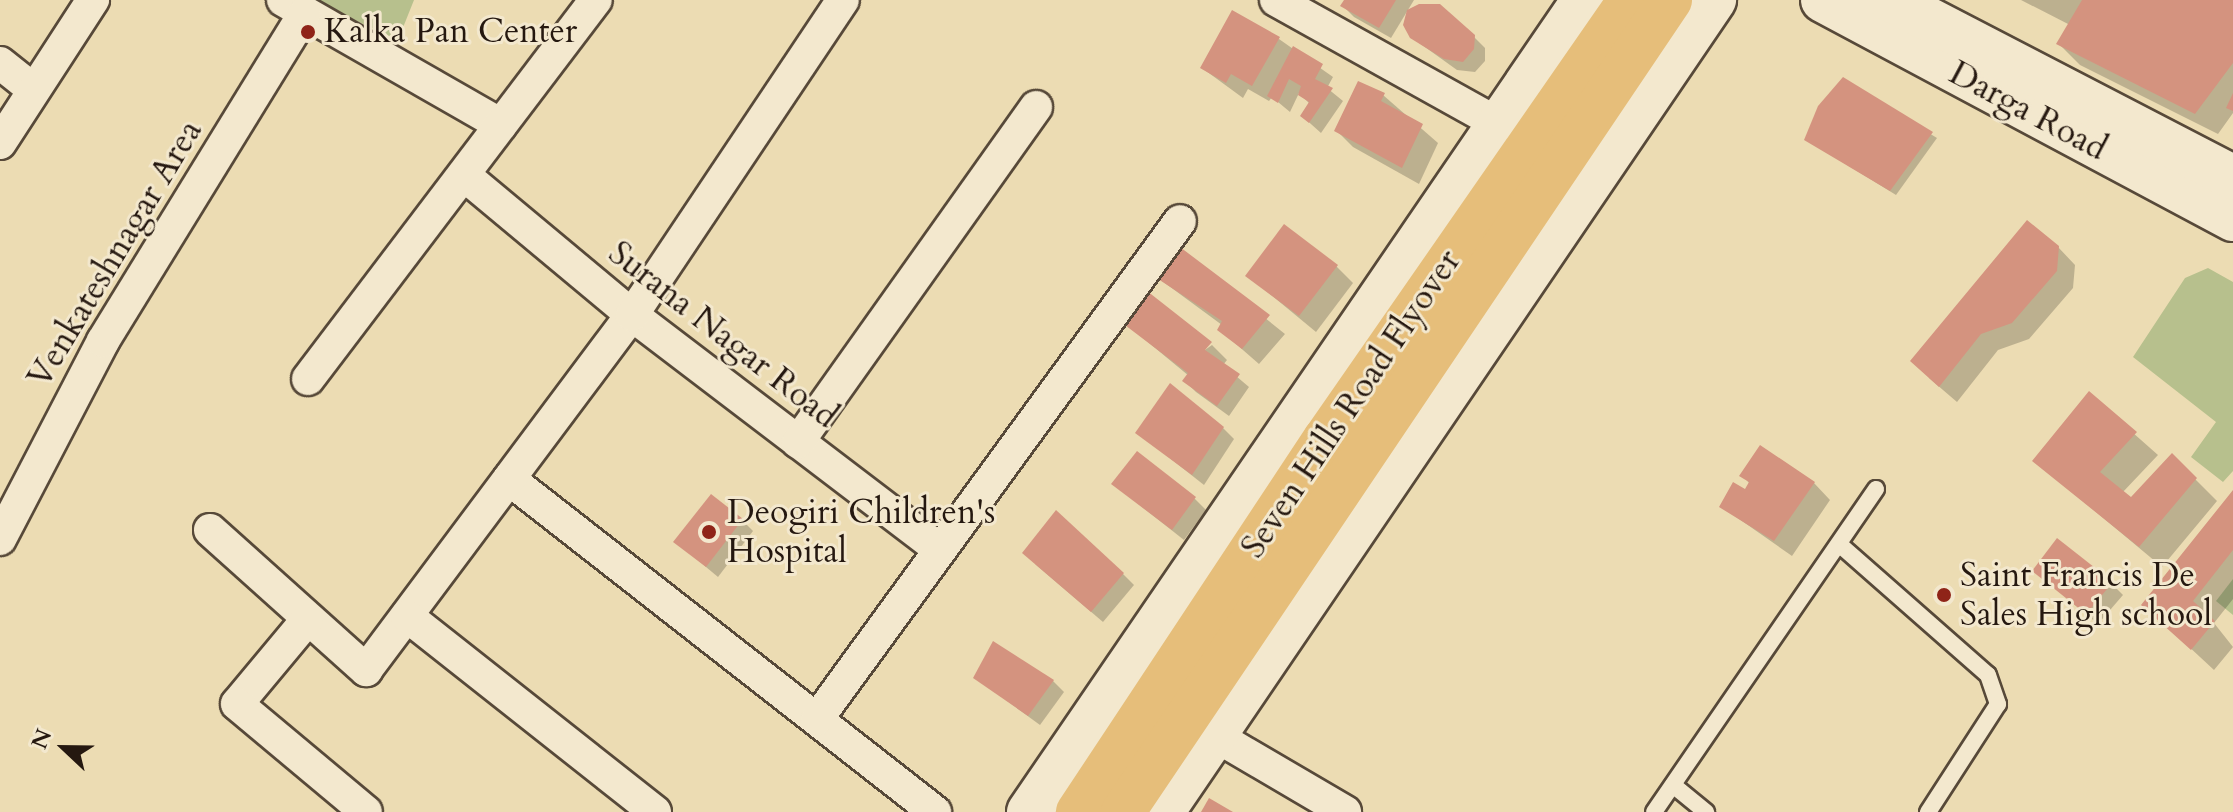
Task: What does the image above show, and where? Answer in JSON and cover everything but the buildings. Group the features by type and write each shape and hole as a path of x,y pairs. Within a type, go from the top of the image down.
{"highway":[{"name":"Seven Hills Road Flyover","path":"1078,812 1325,439 1630,0"},
{"name":"Seven Hills Road Flyover","path":"1123,812 1670,0"}],"street":[{"path":"0,143 93,0"},
{"path":"308,379 596,0"},
{"path":"210,530 366,670 632,315 843,0"},
{"path":"1029,812 1584,0"},
{"path":"1162,812 1714,0"},
{"name":"Darga Road","path":"1823,0 2233,219"},
{"name":"Darga Road","path":"1891,0 2233,177"},
{"path":"1296,5 1499,124"},
{"path":"294,6 501,125"},
{"name":"Venkateshnagar Area","path":"0,539 103,341 294,6"},
{"path":"0,63 34,90"},
{"path":"798,442 1036,107"},
{"name":"Surana Nagar Road","path":"464,175 632,315 940,550"},
{"path":"817,719 1180,221"},
{"path":"509,479 935,812"},
{"path":"407,616 655,812"},
{"path":"307,620 237,704 366,812"},
{"path":"1214,735 1345,812"}],"lane":[{"path":"1654,812 1876,489"},
{"path":"1839,544 1988,675 1998,704 1928,812"},
{"path":"1673,785 1706,812"}],"green space":[{"path":"311,0 414,0 398,40"},
{"path":"2208,268 2233,282 2233,471 2223,482 2191,457 2216,422 2133,357 2185,278"},
{"path":"2233,579 2233,615 2216,601"}],"place":[{"name":"Kalka Pan Center","path":"308,32"},
{"name":"Deogiri Children's Hospital","path":"709,532"},
{"name":"Saint Francis De Sales High school","path":"1944,595"}]}
